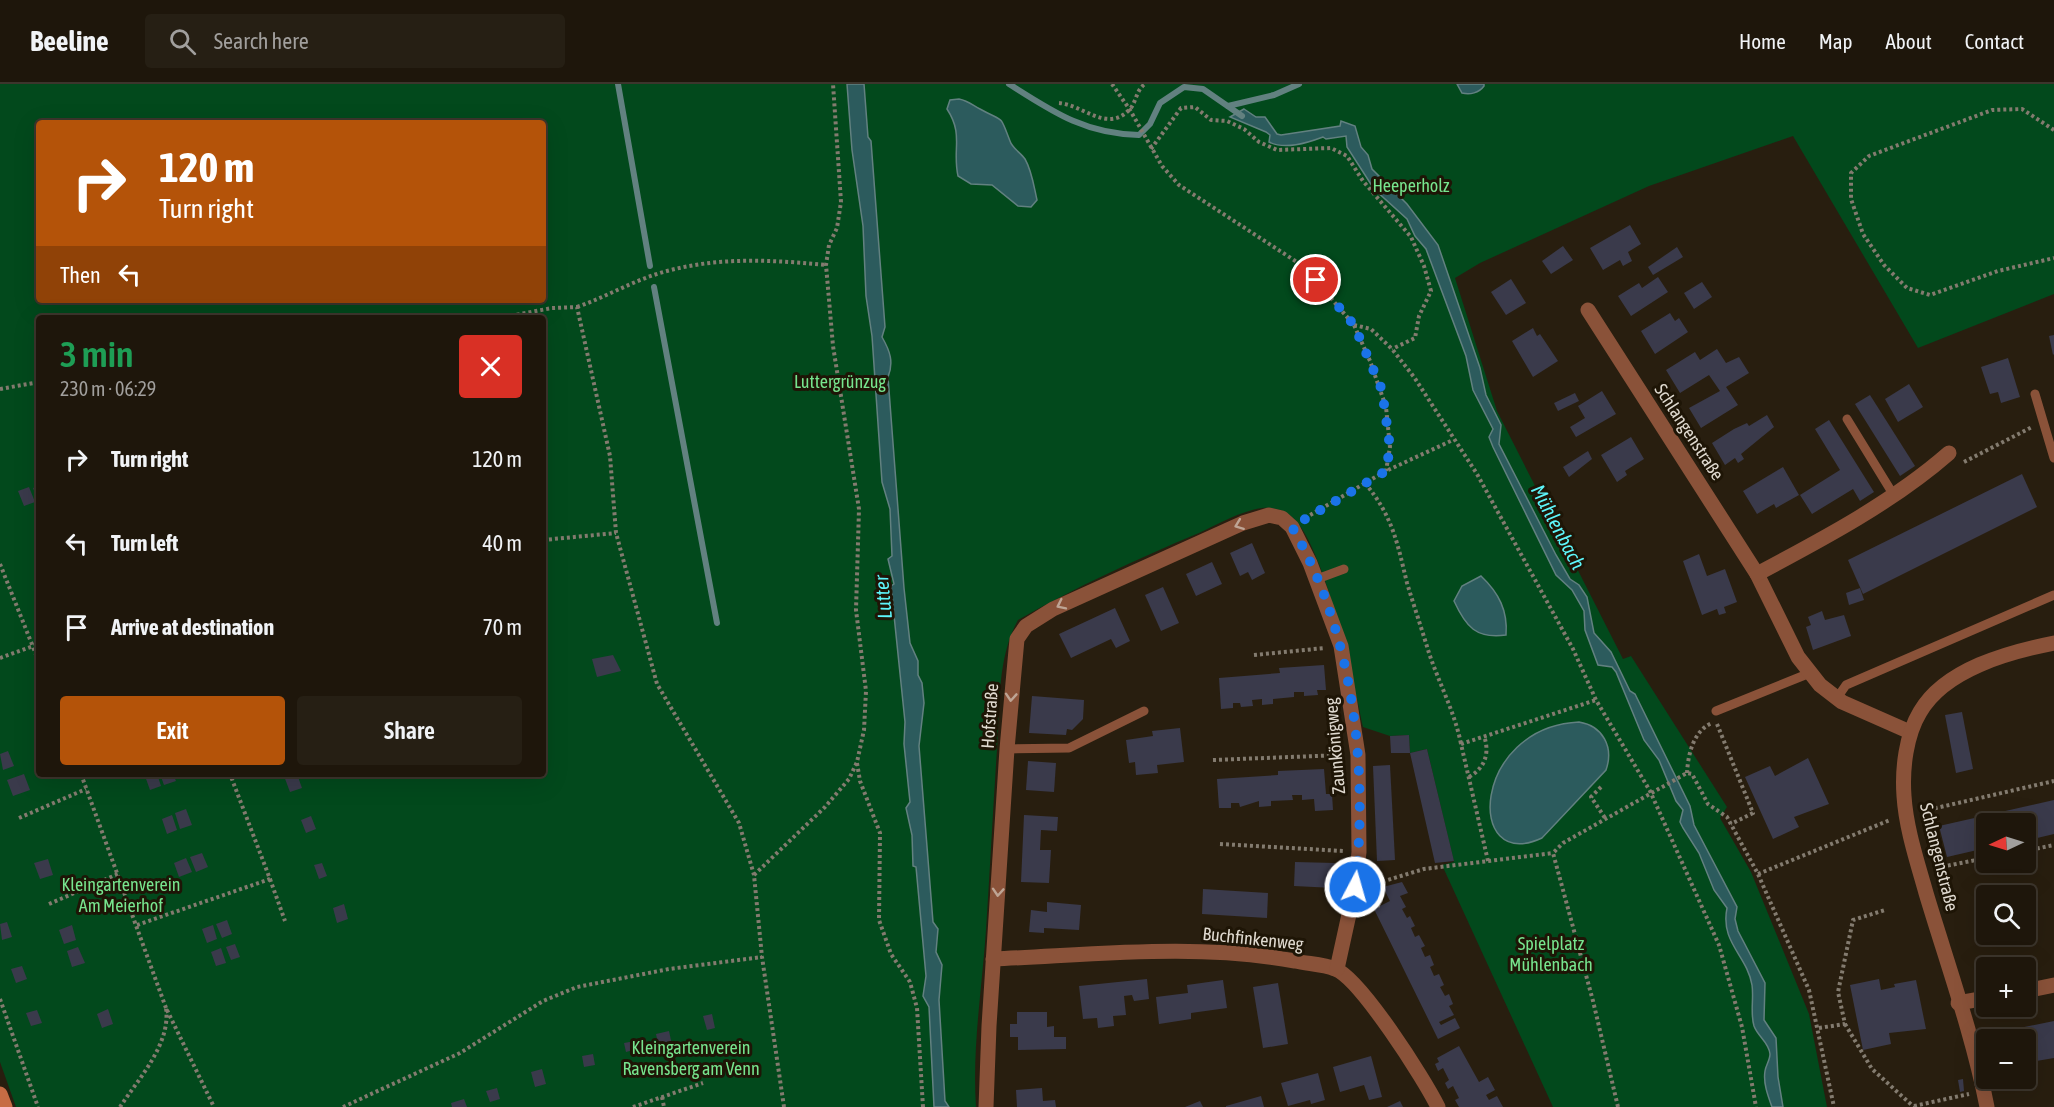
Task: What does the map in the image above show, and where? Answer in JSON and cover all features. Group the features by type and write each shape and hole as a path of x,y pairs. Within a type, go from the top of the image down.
{"main road":[{"path":"0,1094 5,1107"}],"street":[{"name":"Schlangenstraße","path":"1588,310 1758,574 1798,657 1820,685 1837,698 1910,732 1904,773 1906,815 1987,1107"},
{"path":"1758,574 1893,494 1927,472 1949,453"},
{"name":"Hofstraße","path":"986,1107 993,959 1017,639 1026,626 1053,609 1243,523 1269,515 1282,518 1292,527"},
{"name":"Zaunkönigweg","path":"1292,527 1317,579 1341,646 1358,755 1359,852 1355,887 1337,969"},
{"path":"1910,732 1928,701 1955,679 2003,656 2054,643"},
{"name":"Buchfinkenweg","path":"993,959 1181,952 1267,956 1337,969"},
{"path":"1337,969 1363,994 1387,1026 1428,1085 1438,1107"},
{"path":"2036,989 2054,985"},
{"path":"1958,1003 1976,1000"}],"lane":[{"path":"2035,394 2054,458"},
{"path":"1847,419 1893,494"},
{"path":"1317,579 1344,569"},
{"path":"1837,698 1846,685 2054,596"},
{"path":"1716,711 1810,672"},
{"path":"1007,749 1070,748 1144,711"}],"path":[{"path":"754,874 825,807 849,780 857,762 864,730 866,691 856,610 859,509 833,346 826,265 829,245 837,228 841,202 833,84"},
{"path":"1112,84 1130,110 1162,166 1187,194 1248,228 1303,266 1354,325 1370,361 1386,407 1390,447 1386,471"},
{"path":"1059,103 1070,104 1106,121 1117,119 1130,110 1138,89 1145,84"},
{"path":"1151,149 1181,108 1195,107 1211,120 1227,121 1244,129 1258,142 1277,150 1331,148 1347,156 1363,181 1411,237 1424,266 1431,291 1419,316 1415,338 1392,350"},
{"path":"2054,130 2022,109 1992,110 1869,156 1851,173 1851,200 1863,234 1884,265 1907,288 1930,295 1998,271 2054,258"},
{"path":"515,315 552,308 577,307 633,282 696,265 785,261 826,265"},
{"path":"577,307 610,456 616,532 657,684 739,823 754,874 762,957 784,1107"},
{"path":"1354,325 1371,329 1392,350 1414,377 1477,474 1573,649 1596,700 1650,791 1719,945 1742,1027 1756,1107"},
{"path":"0,389 36,383"},
{"path":"1949,453 1962,463 2043,422"},
{"path":"1292,527 1386,471 1453,440"},
{"path":"1365,483 1381,502 1392,522 1419,622 1448,706 1457,724 1488,861"},
{"path":"546,540 616,532"},
{"path":"0,564 36,654"},
{"path":"0,658 36,645"},
{"path":"1254,655 1341,646"},
{"path":"1461,744 1596,700"},
{"path":"1687,773 1688,759 1694,739 1712,722 1716,711"},
{"path":"1716,711 1718,728 1753,813 1731,824"},
{"path":"1469,777 1486,759 1484,736"},
{"path":"1213,760 1358,755"},
{"path":"857,762 860,781 879,833 879,920 891,954 910,982 917,1008 923,1107"},
{"path":"1355,887 1424,869 1553,853 1563,843 1650,791 1676,777 1687,773 1692,774 1708,804 1727,817 1731,824 1758,874 1809,990 1819,1028 1834,1107"},
{"path":"82,777 166,1008 214,1107"},
{"path":"231,777 285,921"},
{"path":"1758,874 1906,815 2054,781"},
{"path":"1601,787 1592,797 1605,818"},
{"path":"19,818 86,789"},
{"path":"1220,844 1359,852"},
{"path":"2036,849 2054,845"},
{"path":"1553,853 1593,1001 1618,1107"},
{"path":"1920,871 1976,860"},
{"path":"49,904 118,874"},
{"path":"137,925 270,879"},
{"path":"1885,910 1853,920 1838,992 1845,1024 1872,1069 1914,1106 1983,1091"},
{"path":"343,1107 460,1053 543,1001 577,987 669,969 762,957"},
{"path":"0,999 38,1107"},
{"path":"120,1107 161,1044 168,1024 166,1008"},
{"path":"1819,1028 1845,1024"},
{"path":"633,1107 703,1083"},
{"path":"662,1097 664,1107"}],"green space":[{"name":"Luttergrünzug","path":"0,84 2054,84 2054,294 1918,348 1793,136 1649,186 1480,263 1455,278 1497,411 1623,659 1631,656 1727,807 1720,818 1751,872 1809,1014 1827,1107 1553,1107 1442,865 1454,862 1427,749 1410,753 1409,735 1390,736 1363,727 1336,616 1315,554 1304,531 1292,517 1282,511 1266,508 1238,515 1130,563 1018,620 1006,650 1001,683 986,930 976,1041 976,1107 16,1107 0,1062"}],"water":[{"path":"847,84 864,84 868,137 871,141 885,327 882,337 891,361 888,377 904,588 910,643 918,661 918,675 922,683 924,703 919,746 933,922 938,929 936,952 942,965 939,1000 945,1101 949,1107 934,1107 929,1007 923,996 926,976 916,867 913,866 912,835 906,808 910,802 904,744 905,722 891,586 894,584 888,559 892,556 890,509 882,482 872,336 866,296 863,226 852,150"},
{"path":"1457,84 1484,84 1484,86 1477,92 1465,94"},
{"path":"959,99 1002,122 1011,144 1025,159 1029,169 1037,200 1031,207 1018,206 992,185 971,184 958,176 955,127 947,109 950,100"},
{"path":"1244,109 1256,117 1265,117 1277,134 1281,135 1340,126 1341,121 1355,126 1361,147 1368,155 1372,169 1407,204 1438,245 1480,368 1486,395 1501,425 1499,444 1556,555 1570,579 1579,585 1587,597 1594,633 1611,652 1630,691 1635,694 1690,806 1694,825 1737,907 1735,919 1738,931 1765,983 1764,1020 1776,1038 1778,1077 1783,1107 1772,1107 1765,1085 1769,1050 1754,1026 1752,985 1745,965 1727,931 1727,908 1714,890 1699,853 1680,822 1683,810 1676,801 1659,760 1644,740 1616,672 1612,667 1598,665 1585,630 1584,611 1572,590 1556,575 1493,447 1489,437 1493,429 1473,390 1466,356 1426,249 1415,236 1407,219 1374,189 1347,147 1346,136 1326,139 1323,137 1296,145 1275,144 1269,142 1270,135 1266,132 1230,117"},
{"path":"1481,576 1493,589 1504,610 1506,635 1487,635 1473,629 1463,618 1454,601 1462,586"},
{"path":"1579,722 1594,728 1604,739 1609,753 1606,770 1542,838 1517,844 1500,836 1491,818 1491,795 1500,770 1517,747 1543,730"}],"building":[{"path":"1630,225 1641,244 1628,252 1632,261 1623,266 1620,260 1603,270 1590,248"},
{"path":"1563,246 1573,260 1551,274 1542,261"},
{"path":"1677,247 1683,257 1653,275 1648,267"},
{"path":"1658,277 1668,292 1631,316 1618,296 1639,283 1642,288"},
{"path":"1511,279 1526,303 1506,315 1491,292"},
{"path":"1702,282 1712,297 1694,309 1684,293"},
{"path":"1670,313 1675,321 1679,318 1688,332 1655,354 1641,331"},
{"path":"1533,328 1537,336 1540,334 1558,361 1533,377 1512,341"},
{"path":"2054,335 2054,354 2053,355 2049,336"},
{"path":"1717,349 1726,363 1739,357 1749,373 1726,387 1738,405 1701,428 1689,408 1720,391 1709,375 1680,393 1666,370 1695,352 1700,360"},
{"path":"2008,358 2020,397 2001,403 1998,392 1990,394 1981,367"},
{"path":"1909,384 1923,407 1898,422 1885,399"},
{"path":"1602,391 1616,414 1576,437 1570,427 1585,418 1578,406"},
{"path":"1575,393 1579,401 1558,411 1554,403"},
{"path":"1870,395 1915,466 1900,476 1855,404"},
{"path":"1767,415 1774,427 1741,454 1744,459 1738,463 1735,458 1725,465 1712,443 1734,429 1747,423 1749,426"},
{"path":"1829,420 1874,492 1860,501 1853,489 1812,514 1800,495 1840,470 1815,429"},
{"path":"1631,437 1644,459 1625,471 1627,475 1617,482 1601,455"},
{"path":"1588,451 1592,459 1569,477 1563,467"},
{"path":"1783,467 1799,495 1776,508 1774,504 1757,514 1743,491"},
{"path":"2022,474 2037,507 1863,594 1848,560"},
{"path":"29,487 35,502 24,506 18,491"},
{"path":"1252,543 1265,573 1252,580 1248,572 1240,576 1230,553"},
{"path":"1699,554 1707,576 1725,569 1737,602 1724,607 1726,613 1719,615 1717,609 1702,615 1683,561"},
{"path":"1212,562 1222,584 1196,596 1186,574"},
{"path":"1163,587 1179,623 1161,631 1145,595"},
{"path":"1860,588 1864,600 1849,605 1846,593"},
{"path":"1115,608 1130,641 1116,648 1111,639 1071,658 1059,634"},
{"path":"1822,611 1825,620 1844,615 1851,636 1813,650 1806,627 1811,625 1808,617"},
{"path":"613,655 621,671 597,677 592,659"},
{"path":"1324,665 1326,690 1317,690 1318,695 1304,696 1304,692 1294,692 1294,697 1273,699 1273,704 1262,705 1262,699 1252,700 1253,706 1241,707 1240,703 1233,703 1233,708 1221,709 1219,678 1280,673 1279,668"},
{"path":"1032,696 1084,700 1083,719 1072,730 1067,729 1066,735 1029,733"},
{"path":"1962,712 1973,769 1956,773 1945,715"},
{"path":"1180,728 1184,762 1157,765 1158,773 1136,775 1135,762 1129,763 1126,740 1153,736 1152,731"},
{"path":"1409,735 1410,753 1391,753 1390,736"},
{"path":"1427,749 1454,861 1435,863 1410,753"},
{"path":"8,751 14,766 3,770 0,754"},
{"path":"1808,758 1829,804 1794,817 1799,827 1773,839 1745,777 1770,766 1775,776"},
{"path":"1028,761 1056,763 1054,792 1026,790"},
{"path":"1390,765 1395,860 1377,861 1373,766"},
{"path":"1324,769 1326,794 1332,794 1333,810 1315,811 1314,799 1302,800 1302,795 1292,795 1293,800 1271,801 1271,806 1259,807 1259,801 1240,807 1239,803 1231,803 1231,808 1219,808 1217,779 1278,775 1278,771"},
{"path":"24,774 30,790 13,796 7,780"},
{"path":"145,777 158,777 161,786 150,790"},
{"path":"161,777 174,777 176,781 164,785"},
{"path":"284,777 298,777 302,788 290,792"},
{"path":"2054,800 2054,834 2036,838 2036,813 1996,813"},
{"path":"186,809 192,825 180,829 175,813"},
{"path":"172,815 177,830 167,834 162,819"},
{"path":"1024,815 1058,817 1057,831 1041,830 1040,850 1051,850 1049,883 1021,882"},
{"path":"311,816 316,829 306,833 301,820"},
{"path":"1976,818 1976,850 1947,857 1939,826"},
{"path":"202,853 208,867 196,872 190,857"},
{"path":"186,858 192,872 179,877 174,863"},
{"path":"48,859 53,875 40,879 34,863"},
{"path":"1295,862 1335,863 1334,888 1294,886"},
{"path":"322,863 327,876 319,879 314,865"},
{"path":"1402,882 1408,893 1400,896 1406,907 1402,909 1407,918 1410,916 1415,926 1411,928 1415,937 1419,935 1425,946 1421,948 1425,957 1430,955 1434,965 1430,967 1434,976 1439,974 1444,985 1440,987 1445,996 1449,994 1453,1004 1449,1006 1454,1015 1439,1022 1441,1025 1455,1018 1460,1028 1438,1039 1374,909 1390,901 1383,887"},
{"path":"1203,889 1268,893 1267,918 1202,914"},
{"path":"1047,902 1081,905 1079,930 1044,928 1044,933 1029,932 1031,910 1047,912"},
{"path":"344,904 348,919 337,923 333,908"},
{"path":"227,920 232,934 222,938 216,924"},
{"path":"7,922 12,937 2,940 0,924"},
{"path":"72,925 76,940 64,944 59,930"},
{"path":"213,925 217,939 207,943 202,929"},
{"path":"235,944 240,957 231,960 226,947"},
{"path":"78,947 85,963 72,967 67,951"},
{"path":"221,948 226,963 216,966 211,952"},
{"path":"22,966 27,979 16,983 11,969"},
{"path":"1147,979 1149,999 1134,1001 1132,995 1124,996 1126,1015 1113,1016 1114,1026 1098,1028 1097,1018 1083,1019 1079,986"},
{"path":"1879,979 1881,990 1895,987 1894,984 1916,980 1926,1029 1889,1033 1891,1044 1863,1050 1850,985"},
{"path":"1223,980 1227,1008 1191,1013 1191,1019 1159,1024 1156,997 1188,993 1187,985"},
{"path":"1278,983 1288,1044 1263,1048 1253,987"},
{"path":"108,1009 113,1024 102,1028 97,1014"},
{"path":"37,1010 42,1023 31,1026 26,1013"},
{"path":"1017,1012 1047,1012 1047,1027 1054,1026 1054,1037 1066,1037 1066,1049 1018,1050 1018,1037 1010,1037 1010,1024 1017,1024"},
{"path":"712,1014 715,1028 707,1030 703,1016"},
{"path":"2054,1021 2054,1058 2036,1061 2036,1029 2015,1029"},
{"path":"669,1031 672,1045 659,1048 656,1034"},
{"path":"635,1041 637,1049 626,1052 624,1043"},
{"path":"1459,1046 1479,1082 1488,1077 1495,1090 1486,1095 1489,1100 1497,1096 1503,1107 1459,1107 1455,1100 1459,1098 1453,1086 1448,1089 1445,1083 1449,1080 1443,1068 1438,1071 1435,1064 1439,1062 1437,1058"},
{"path":"593,1054 595,1065 584,1067 582,1056"},
{"path":"1371,1056 1382,1097 1369,1100 1364,1085 1340,1092 1333,1067"},
{"path":"542,1069 546,1084 535,1087 531,1072"},
{"path":"1318,1073 1325,1100 1311,1104 1310,1100 1288,1106 1281,1083"},
{"path":"1963,1079 1964,1091 1960,1092 1958,1080"},
{"path":"497,1088 500,1099 490,1102 486,1091"},
{"path":"1042,1088 1043,1101 1055,1100 1056,1107 1017,1107 1016,1090"},
{"path":"1261,1096 1264,1107 1226,1107 1226,1106"},
{"path":"464,1099 467,1107 452,1107 451,1103"},
{"path":"1200,1101 1203,1107 1185,1107"},
{"path":"1400,1101 1403,1107 1387,1107"}],"waterway":[{"path":"618,84 650,266"},
{"path":"1009,84 1070,120 1102,131 1120,134 1139,135 1150,124 1160,103 1184,87 1203,89 1242,116"},
{"path":"1228,106 1274,95 1299,84"},
{"path":"654,287 717,623"}],"route":[{"path":"1316,280 1354,325 1370,361 1382,390 1386,407 1390,447 1386,471 1309,514 1292,527 1310,563 1341,646 1350,694 1358,755 1360,814 1355,887"}],"park label":[{"name":"Heeperholz","path":"1411,186"},
{"name":"Kleingartenverein Am Meierhof","path":"121,895"},
{"name":"Spielplatz Mühlenbach","path":"1551,954"},
{"name":"Kleingartenverein Ravensberg am Venn","path":"691,1058"}],"water label":[{"name":"Mühlenbach","path":"1558,527"},
{"name":"Lutter","path":"883,597"}]}
